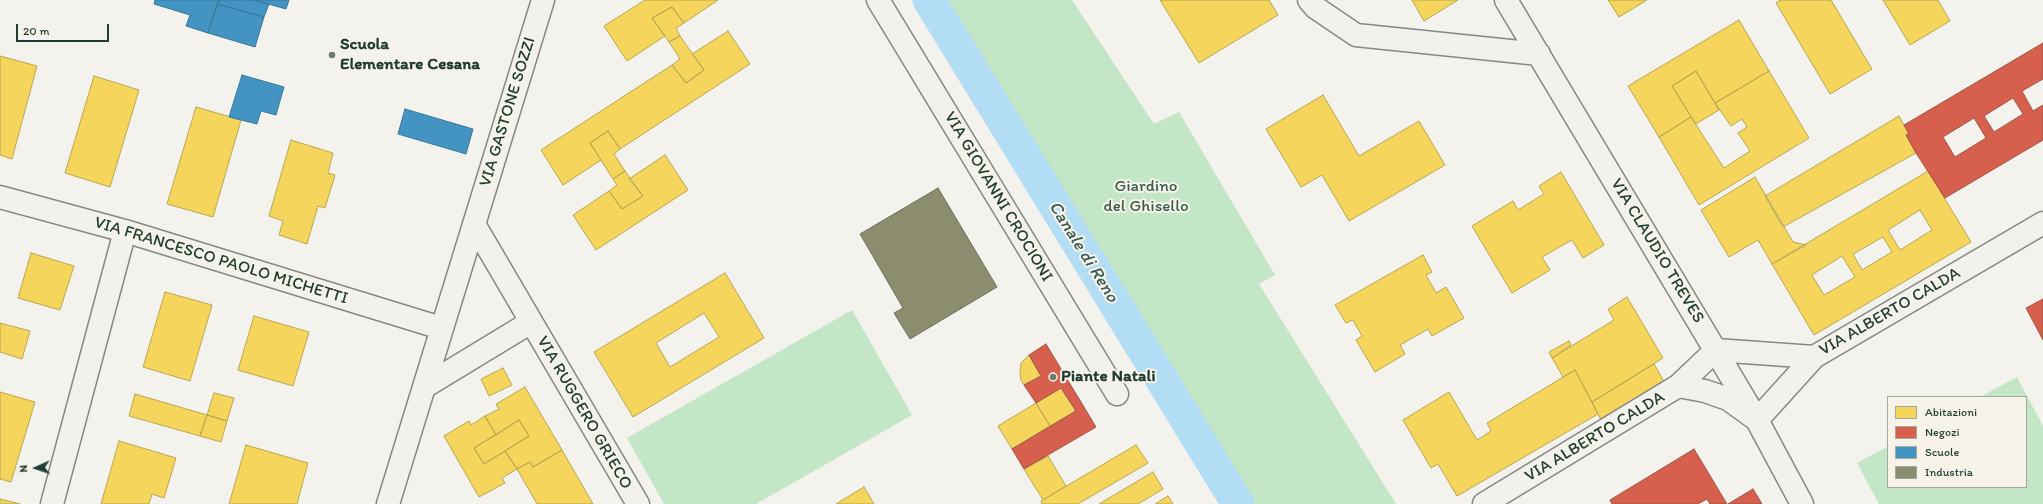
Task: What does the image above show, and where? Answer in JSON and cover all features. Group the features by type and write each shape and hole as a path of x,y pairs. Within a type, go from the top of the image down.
{"street":[{"name":"VIA GASTONE SOZZI","path":"388,504 543,0"},
{"name":"VIA GIOVANNI CROCIONI","path":"878,0 1118,394"},
{"path":"1309,0 1316,8 1356,35 1539,54"},
{"name":"VIA CLAUDIO TREVES","path":"1506,0 1716,350 1757,420 1802,504"},
{"name":"VIA FRANCESCO PAOLO MICHETTI","path":"0,197 125,231 441,328"},
{"name":"VIA ALBERTO CALDA","path":"1484,504 1678,386 1716,350 1814,357 2043,223"},
{"name":"VIA RUGGERO GRIECO","path":"474,224 638,504"},
{"path":"52,504 125,231"},
{"path":"424,387 531,322"},
{"path":"1678,386 1705,391 1728,400 1757,420 1814,357"}],"green space":[{"name":"Giardino del Ghisello","path":"941,0 1072,0 1154,124 1179,112 1275,275 1259,284 1396,504 1253,504"},
{"path":"852,310 912,415 756,504 664,504 627,438"},
{"path":"2017,377 2043,426 2043,504 1879,504 1857,463 1887,447 1887,488 2027,488 2027,396 1982,396"}],"building: Abitazioni":[{"path":"645,0 718,0 684,23 672,7 652,18 665,36 627,61 604,26"},
{"path":"1160,0 1269,0 1278,15 1199,63"},
{"path":"1412,0 1458,0 1424,21"},
{"path":"1608,0 1647,0 1619,17"},
{"path":"1780,0 1831,0 1872,69 1830,94 1776,3"},
{"path":"1883,0 1938,0 1950,21 1910,45"},
{"path":"672,7 684,23 676,28 680,36 669,42 652,18"},
{"path":"1739,20 1769,71 1715,103 1696,71 1672,86 1691,117 1659,137 1628,86"},
{"path":"728,31 750,64 620,149 608,131 590,143 601,160 563,185 541,150 672,65 686,83 704,70 692,54"},
{"path":"680,36 704,70 686,83 672,65 680,59 669,42"},
{"path":"0,56 37,66 12,159 0,155"},
{"path":"1696,71 1719,110 1696,124 1672,86"},
{"path":"1769,71 1809,138 1699,205 1659,137 1691,117 1724,168 1750,151 1738,133 1747,127 1742,119 1731,126 1715,103"},
{"path":"94,76 139,90 110,187 65,173"},
{"path":"1323,95 1359,156 1419,121 1445,165 1349,221 1322,175 1301,187 1266,129"},
{"path":"196,107 241,120 213,217 167,204"},
{"path":"1899,116 1909,134 1906,135 1916,153 1783,227 1765,196"},
{"path":"608,131 620,149 614,154 625,171 613,179 590,143"},
{"path":"291,140 333,153 328,173 335,175 325,208 318,206 307,244 279,235 283,221 269,216"},
{"path":"665,155 688,190 596,250 573,215 609,191 622,209 643,196 629,179"},
{"path":"625,171 643,196 622,209 609,191 617,185 613,179"},
{"path":"1928,171 1971,242 1814,335 1772,264","holes":["1920,210 1932,230 1900,250 1888,230","1883,237 1892,252 1862,270 1853,254","1842,256 1855,277 1824,295 1812,275"]},
{"path":"1561,172 1604,245 1583,258 1572,240 1542,257 1550,270 1512,293 1472,226 1513,201 1518,210 1544,194 1539,186"},
{"path":"1755,177 1793,242 1806,245 1772,264 1758,240 1729,257 1701,210"},
{"path":"31,253 74,266 60,310 18,298"},
{"path":"1423,255 1432,272 1426,275 1436,293 1446,287 1464,318 1432,336 1428,329 1400,345 1405,354 1375,372 1356,340 1362,336 1353,320 1346,323 1335,305"},
{"path":"725,273 764,338 633,417 594,352","holes":["704,313 719,337 670,367 656,343"]},
{"path":"165,292 212,305 190,381 143,367"},
{"path":"1627,297 1663,358 1592,402 1575,370 1563,377 1552,358 1614,320 1608,309"},
{"path":"254,316 309,332 293,386 238,370"},
{"path":"0,323 30,331 22,359 0,352"},
{"path":"1569,341 1571,345 1552,358 1549,352"},
{"path":"1029,355 1041,376 1024,385 1021,380 1021,363"},
{"path":"1654,364 1666,385 1602,422 1592,402"},
{"path":"503,368 512,385 489,396 481,379"},
{"path":"1575,370 1598,414 1457,496 1438,464 1431,468 1403,420 1449,392 1477,440 1491,431 1487,423"},
{"path":"525,387 562,450 533,467 530,462 517,469 505,451 529,436 519,420 496,435 485,416 499,409 496,404"},
{"path":"1061,388 1076,411 1050,426 1036,403"},
{"path":"0,392 35,402 11,482 0,479"},
{"path":"214,393 234,398 227,421 207,415"},
{"path":"135,394 207,415 200,436 129,416"},
{"path":"1036,403 1050,426 1012,449 998,426"},
{"path":"207,415 227,421 221,442 200,436"},
{"path":"485,416 496,435 474,448 484,464 505,451 517,469 502,478 505,483 479,497 444,436 469,421 471,425"},
{"path":"519,420 529,436 484,464 474,448"},
{"path":"119,441 176,458 164,498 152,494 149,504 101,504"},
{"path":"246,445 308,463 297,504 229,504"},
{"path":"1136,445 1148,463 1078,504 1042,504 1041,501"},
{"path":"562,450 593,504 537,504 517,469 530,462 533,467"},
{"path":"1048,456 1066,486 1043,500 1024,469"},
{"path":"1153,472 1163,489 1138,504 1099,504"},
{"path":"864,487 874,504 836,504"},
{"path":"1168,496 1173,504 1155,504"},
{"path":"0,499 20,504 0,504"}],"building: Negozi":[{"path":"2043,43 2043,79 2022,91 2033,111 2043,105 2043,140 1945,198 1916,153 1906,135 1909,134 1904,125","holes":["2013,98 2023,114 1994,132 1984,116","1974,118 1986,138 1955,157 1943,137"]},
{"path":"2043,299 2043,340 2026,308"},
{"path":"1046,344 1096,427 1024,469 1012,449 1076,411 1061,388 1036,403 1024,385 1041,376 1029,355"},
{"path":"1694,449 1727,504 1710,504 1707,499 1698,504 1612,504 1610,500"},
{"path":"1753,489 1762,504 1728,504"}],"building: Scuole":[{"path":"155,0 219,0 208,33 186,26 190,15 154,4"},
{"path":"219,0 254,0 269,4 264,17 217,4"},
{"path":"254,0 289,0 286,9"},
{"path":"217,4 264,17 255,47 208,33"},
{"path":"242,75 284,87 276,115 261,111 257,124 229,117"},
{"path":"405,109 473,129 466,154 398,134"}],"building: Industria":[{"path":"938,188 997,287 910,339 894,313 903,308 860,234"}],"waterway":[{"name":"Canale di Reno","path":"929,0 1238,504"}],"place":[{"name":"Scuola Elementare Cesana","path":"332,55"},
{"name":"Piante Natali","path":"1053,377"}]}
